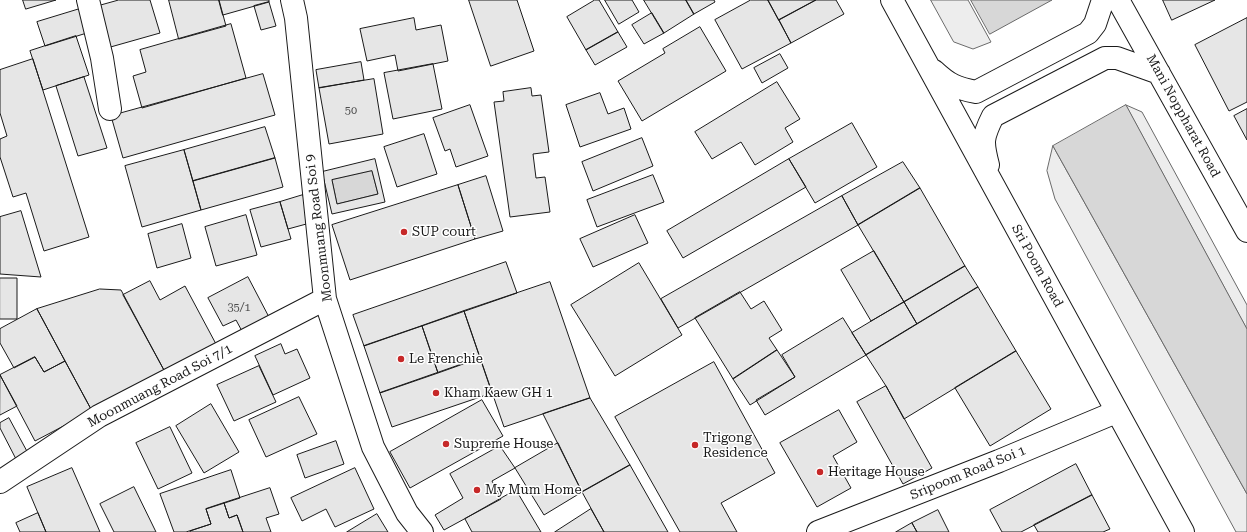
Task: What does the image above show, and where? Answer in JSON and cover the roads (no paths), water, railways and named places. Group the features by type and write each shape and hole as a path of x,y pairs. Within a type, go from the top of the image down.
{"street":[{"path":"88,0 102,58 110,109"},
{"name":"Moonmuang Road Soi 9","path":"292,0 296,18 325,299 374,447 407,513 422,532"},
{"name":"Sri Poom Road","path":"892,0 1183,532"},
{"path":"927,64 945,82 959,89 976,92 1088,33 1095,24 1103,0"},
{"name":"Mani Noppharat Road","path":"1118,0 1247,231"},
{"path":"992,184 983,147 985,132 993,116 1105,58 1117,58 1159,73"},
{"name":"Moonmuang Road Soi 7/1","path":"0,482 99,416 325,299"},
{"name":"Sripoom Road Soi 1","path":"818,532 999,461 1116,412"}],"place":[{"name":"SUP court","path":"404,232"},
{"name":"Le Frenchie","path":"401,359"},
{"name":"Kham Kaew GH 1","path":"436,393"},
{"name":"Supreme House","path":"446,444"},
{"name":"Trigong Residence","path":"695,445"},
{"name":"Heritage House","path":"820,472"},
{"name":"My Mum Home","path":"477,490"}]}
